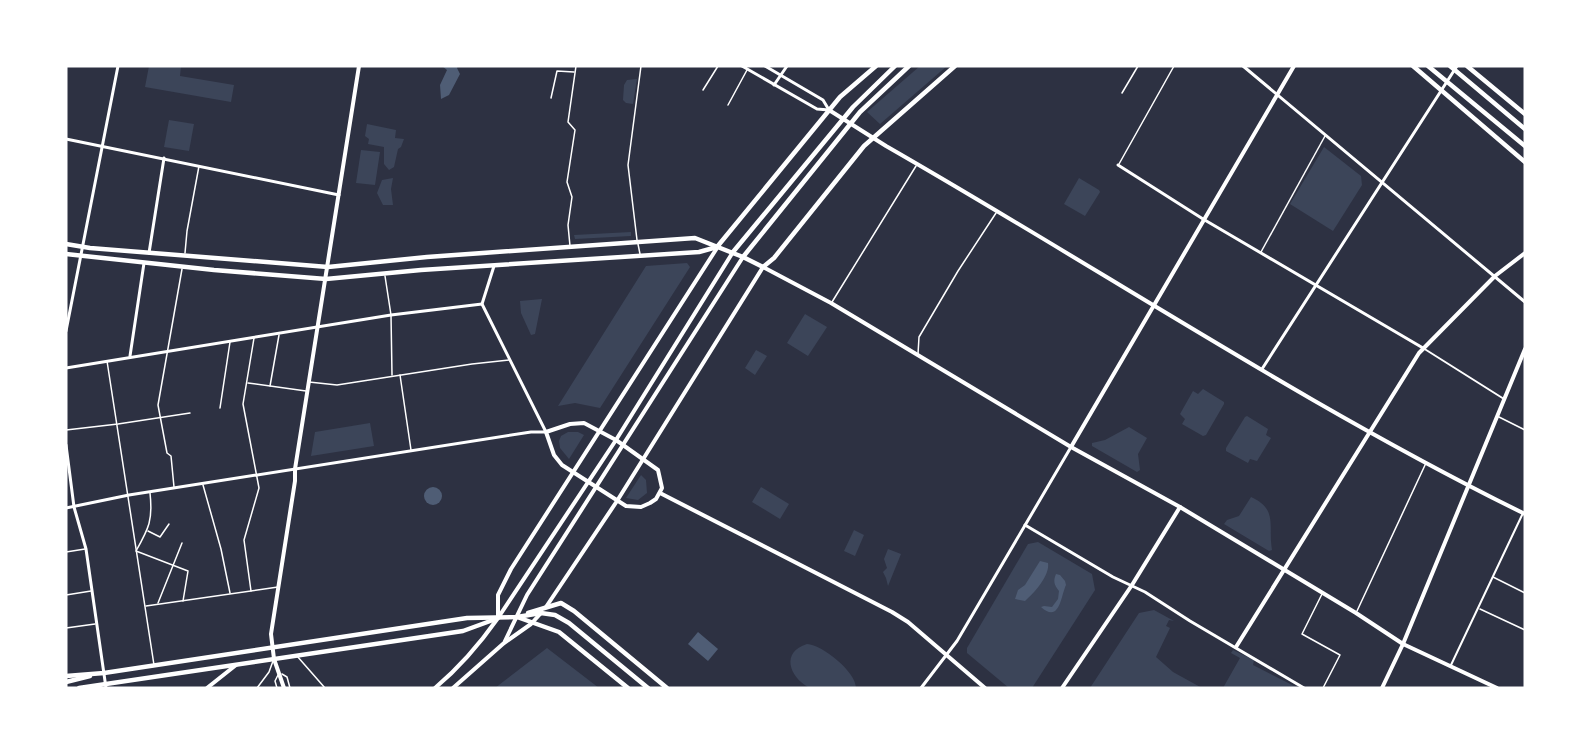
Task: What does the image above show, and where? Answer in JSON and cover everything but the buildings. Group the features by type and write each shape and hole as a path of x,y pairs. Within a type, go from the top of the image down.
{"main road":[{"path":"66,254 326,279 494,265 699,252 717,247 840,97 876,66"},
{"path":"733,252 843,118 895,66"},
{"path":"743,256 860,112 909,66"},
{"path":"66,244 328,267 427,257 695,238 743,256 763,267 774,258 864,146 955,66"},
{"path":"1413,66 1525,162"},
{"path":"1428,66 1525,146"},
{"path":"1450,66 1456,68 1525,129"},
{"path":"1467,66 1525,114"},
{"path":"517,617 561,603 574,611 667,688"},
{"path":"66,676 104,674 467,618 517,617 541,613 555,615 569,623 648,688"},
{"path":"517,617 531,624 549,627 560,632 628,688"},
{"path":"79,688 105,686 236,664 463,631 498,618"},
{"path":"66,682 92,675"}],"street":[{"path":"66,331 104,147 118,66"},
{"path":"284,688 274,659 271,634 359,66"},
{"path":"742,66 817,109 829,110 843,118 997,212 1370,431 1468,486 1524,513 1450,666"},
{"path":"765,66 822,100 829,110"},
{"path":"774,85 787,66"},
{"path":"1243,66 1525,302"},
{"path":"921,688 947,656 1294,66"},
{"path":"1262,369 1456,68"},
{"path":"66,139 339,195"},
{"path":"149,253 164,158"},
{"path":"1118,165 1203,219 1424,348 1504,399"},
{"path":"498,618 498,595 511,569 717,247"},
{"path":"435,688 462,665 479,646 616,440 733,252"},
{"path":"1236,647 1424,348 1495,276 1525,253"},
{"path":"504,643 527,595 743,256"},
{"path":"130,357 144,263"},
{"path":"66,508 129,495 519,434 546,432 576,423 584,423 616,440 658,470 662,488 656,499 641,507 632,508 617,501 557,461 546,432 482,304 494,265"},
{"path":"453,688 504,643 531,624 541,613 617,501 763,267 831,303 1071,447 1180,507 1356,613 1403,644 1497,688"},
{"path":"66,368 391,315 482,304"},
{"path":"1382,688 1403,644 1525,349"},
{"path":"66,446 74,507 86,549 105,686"},
{"path":"660,493 892,612 984,688"},
{"path":"1062,688 1132,585 1180,507"},
{"path":"1025,525 1113,577 1132,585 1304,688"},
{"path":"207,688 236,664"}],"lane":[{"path":"551,98 558,66"},
{"path":"570,247 568,225 572,197 567,182 575,130 567,122 576,66"},
{"path":"640,255 628,165 641,66"},
{"path":"703,90 717,66"},
{"path":"1122,93 1138,66"},
{"path":"1118,165 1174,66"},
{"path":"728,105 747,69"},
{"path":"557,70 575,72"},
{"path":"1261,252 1325,136"},
{"path":"831,303 917,164"},
{"path":"185,256 187,231 199,166"},
{"path":"918,355 919,337 997,212"},
{"path":"174,488 171,456 167,453 158,405 183,266"},
{"path":"385,273 391,315 392,376"},
{"path":"270,387 279,334"},
{"path":"251,591 244,540 259,488 243,404 255,337"},
{"path":"220,408 231,341"},
{"path":"309,382 337,385 400,374 510,360"},
{"path":"107,361 154,666"},
{"path":"400,374 411,451"},
{"path":"247,383 307,392"},
{"path":"66,430 190,413"},
{"path":"1497,416 1525,430"},
{"path":"1356,613 1426,462"},
{"path":"203,484 221,549 230,594"},
{"path":"136,551 147,531 153,513 150,492"},
{"path":"147,531 160,537 170,524"},
{"path":"158,604 182,543"},
{"path":"66,552 86,549"},
{"path":"136,551 188,571 183,601"},
{"path":"1492,577 1525,593"},
{"path":"145,606 278,587"},
{"path":"66,595 92,591"},
{"path":"1323,593 1302,634 1340,654 1323,688"},
{"path":"1478,608 1525,630"},
{"path":"66,627 96,624"},
{"path":"297,656 325,688"},
{"path":"257,688 274,659"},
{"path":"277,688 275,681 279,673 287,677 290,688"}],"shaded area":[{"path":"149,66 181,66 180,76 234,85 231,102 145,87"},
{"path":"442,66 458,66 460,74 449,95 441,99 440,85 447,70"},
{"path":"920,66 947,66 880,124 867,112"},
{"path":"637,79 633,104 626,103 623,100 624,85 627,80"},
{"path":"169,120 194,124 189,151 164,147"},
{"path":"367,124 396,130 395,138 404,139 398,149 394,167 389,170 384,164 384,147 368,144 369,139 365,136"},
{"path":"1324,147 1361,176 1362,185 1333,231 1290,204"},
{"path":"361,150 380,152 375,185 356,183"},
{"path":"393,178 391,189 393,205 383,205 377,193 382,180"},
{"path":"1079,178 1100,192 1085,216 1064,204"},
{"path":"631,232 631,236 575,239 574,235"},
{"path":"687,263 690,267 600,408 575,403 558,406 646,266"},
{"path":"542,299 535,334 531,335 521,313 520,301"},
{"path":"805,314 827,327 808,356 787,343"},
{"path":"756,350 767,356 755,375 745,368"},
{"path":"1203,389 1224,404 1206,435 1203,436 1182,424 1185,419 1180,414 1193,391 1198,394"},
{"path":"1247,416 1268,429 1266,435 1271,438 1257,461 1250,459 1248,463 1226,451"},
{"path":"370,423 374,446 311,456 315,432"},
{"path":"1129,427 1147,438 1138,454 1140,470 1137,472 1092,446 1092,443 1105,440"},
{"path":"568,432 578,432 584,435 569,459 560,448 559,441 561,436"},
{"path":"641,475 646,480 647,493 638,500 626,498"},
{"path":"433,487 439,490 442,496 439,502 433,505 427,502 424,496 427,490"},
{"path":"761,487 789,504 780,519 752,502"},
{"path":"1251,497 1268,512 1272,550 1269,551 1224,524 1227,520 1239,516"},
{"path":"854,530 864,535 855,556 844,551"},
{"path":"1038,542 1092,574 1095,590 1032,688 1009,688 967,653 967,648 1028,544"},
{"path":"888,549 901,554 888,586 883,572 887,568 884,559"},
{"path":"1040,561 1048,563 1047,573 1041,584 1025,601 1015,599 1018,590 1025,585"},
{"path":"1056,574 1060,575 1066,585 1059,606 1052,612 1041,607 1052,607 1058,599 1059,591 1054,581"},
{"path":"1154,610 1174,621 1169,620 1166,626 1170,628 1156,657 1173,672 1202,688 1090,688 1139,613"},
{"path":"698,632 718,649 708,661 688,644"},
{"path":"807,644 821,649 838,660 851,675 856,688 817,689 801,682 792,671 791,658 799,648"},
{"path":"547,648 599,688 495,688"},
{"path":"1233,650 1254,660 1253,665 1298,688 1223,688 1240,658 1231,653"}]}
